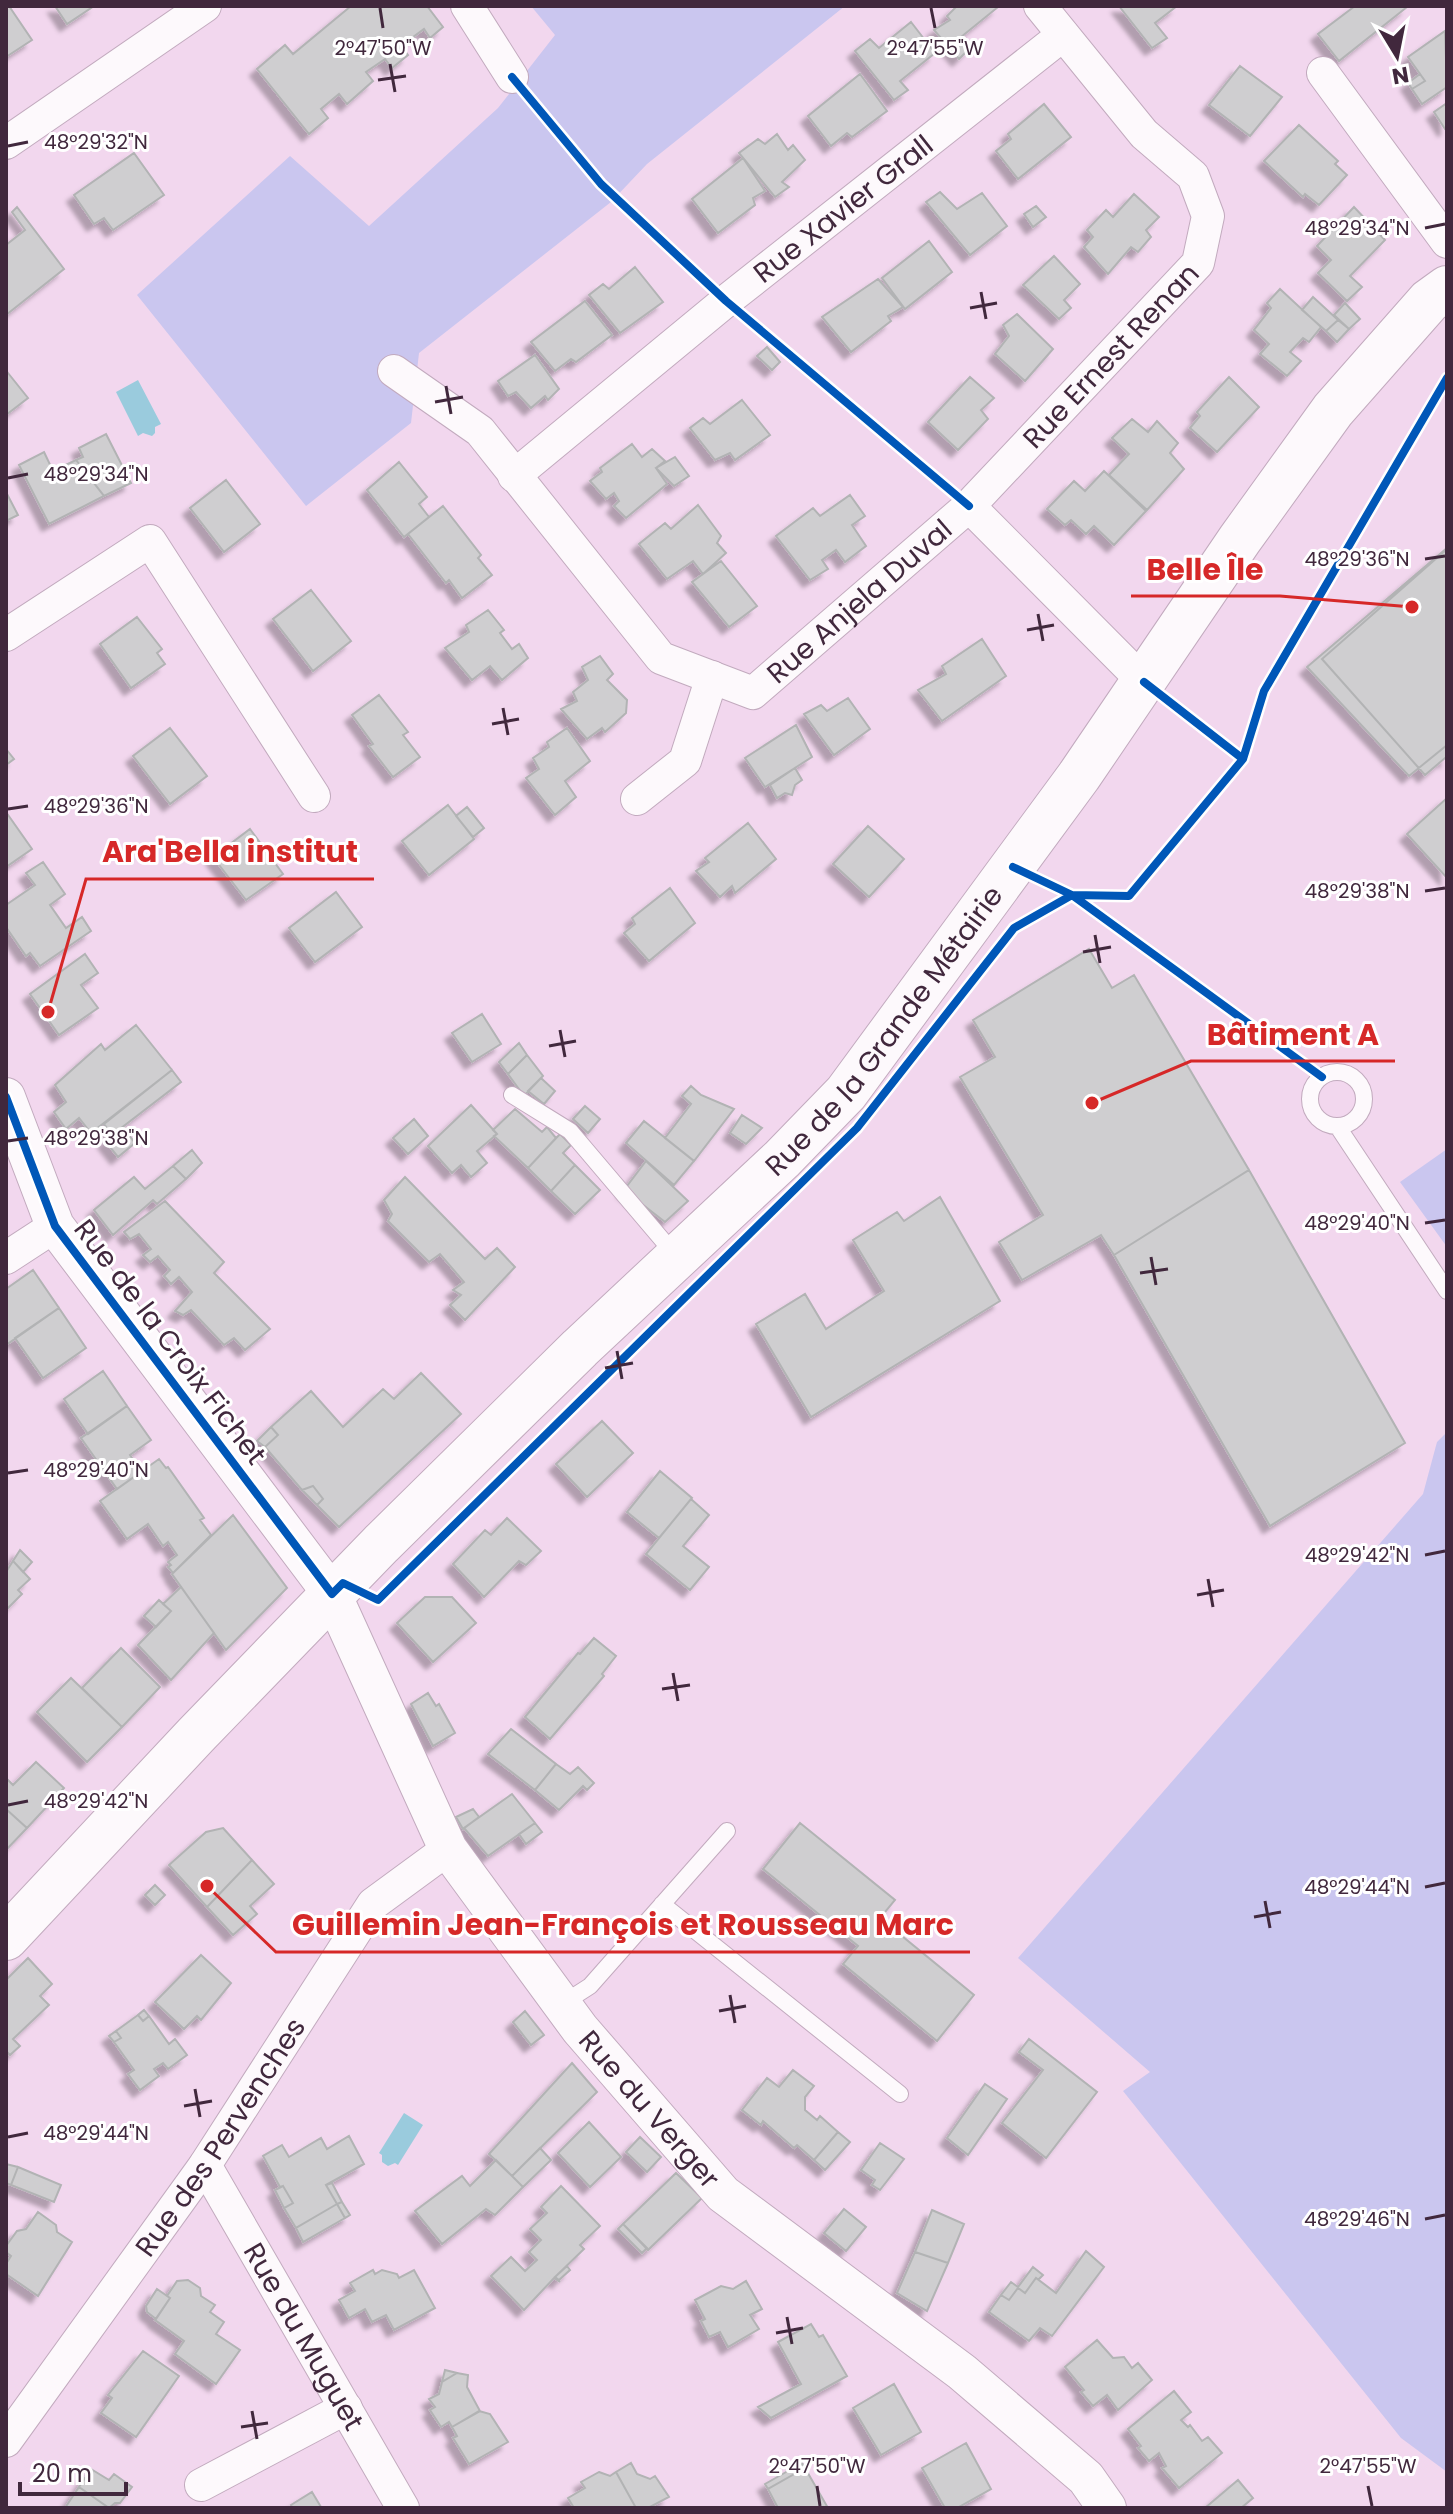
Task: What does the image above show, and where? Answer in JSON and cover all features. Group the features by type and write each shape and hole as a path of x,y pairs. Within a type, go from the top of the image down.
{"main road":[{"name":"Rue de la Grande Métairie","path":"6,1938 332,1594 580,1348 782,1159 846,1093 1040,830 1240,539 1333,410 1438,300"}],"street":[{"path":"6,143 205,6"},
{"path":"467,6 512,77"},
{"name":"Rue Ernest Renan","path":"969,506 1198,263 1208,216 1193,176 1144,134 1040,6"},
{"name":"Rue Xavier Grall","path":"514,476 726,301 1063,35"},
{"path":"1323,73 1447,242"},
{"name":"Rue Anjela Duval","path":"394,371 480,431 661,658 753,693 969,506 1144,682"},
{"path":"6,635 150,541 314,796"},
{"path":"637,799 685,761 712,677"},
{"name":"Rue de la Croix Fichet","path":"6,1097 55,1226 332,1594"},
{"path":"6,1258 55,1226"},
{"name":"Rue du Verger","path":"332,1594 448,1849 580,2029 723,2194 962,2372 1086,2478 1107,2508"},
{"name":"Rue des Pervenches","path":"6,2441 205,2165 373,1904 448,1849"},
{"name":"Rue du Muguet","path":"205,2165 403,2508"},
{"path":"201,2485 346,2408"}],"lane":[{"path":"512,1095 570,1131 677,1257"},
{"path":"1338,1127 1447,1291"},
{"path":"562,2004 590,1986 727,1831"},
{"path":"662,1904 900,2094"}],"shaded area":[{"path":"531,6 845,6 647,164 611,202 419,353 411,423 306,506 137,295 290,156 369,226 498,108 555,35"},
{"path":"1447,1149 1447,1247 1400,1182"},
{"path":"1447,1432 1447,2472 1401,2438 1123,2091 1150,2072 1018,1958 1423,1494 1437,1442"}],"water":[{"path":"138,380 161,424 155,427 152,436 143,433 138,436 116,392"},
{"path":"404,2113 423,2125 398,2165 388,2166 382,2162 379,2153"}],"building":[{"path":"9,6 32,40 6,57 6,8"},
{"path":"55,6 94,6 67,24"},
{"path":"351,6 427,6 443,27 430,38 424,29 401,46 408,55 392,68 385,59 366,72 373,81 347,104 339,94 321,109 328,118 309,134 257,69 285,45 293,54"},
{"path":"957,6 998,7 961,37 971,47 959,59 934,30 950,20 947,16"},
{"path":"1119,6 1177,6 1155,23 1167,38 1152,48"},
{"path":"1355,6 1407,7 1339,61 1318,34"},
{"path":"911,22 935,53 900,81 908,90 894,100 855,51 870,39 879,48"},
{"path":"1445,31 1447,87 1422,104 1412,89 1425,81 1408,57"},
{"path":"1240,66 1282,97 1250,136 1209,105"},
{"path":"860,74 887,111 852,137 847,133 831,146 808,116"},
{"path":"1420,74 1425,81 1412,89 1408,83"},
{"path":"1447,103 1447,128 1445,129 1434,112"},
{"path":"1044,104 1071,137 1018,179 996,151 1011,139 1008,134"},
{"path":"1299,125 1338,161 1335,164 1347,175 1319,205 1305,194 1303,197 1264,161"},
{"path":"777,134 788,150 793,145 805,160 782,182 789,187 775,197 739,153 758,139 765,144"},
{"path":"134,153 164,195 113,230 104,218 94,224 74,195"},
{"path":"743,158 765,191 753,198 755,205 718,233 692,199"},
{"path":"940,192 957,209 982,193 1007,226 970,255 926,202"},
{"path":"1134,194 1159,217 1146,230 1151,237 1138,252 1131,247 1108,274 1084,247 1093,237 1087,230 1106,210 1113,217"},
{"path":"1036,206 1046,217 1033,227 1024,214"},
{"path":"17,207 64,269 6,315 6,245 25,230 12,212"},
{"path":"1354,207 1385,240 1350,276 1362,287 1347,301 1318,273 1331,260 1317,246"},
{"path":"929,241 952,272 905,309 882,278"},
{"path":"1054,256 1080,284 1064,300 1071,308 1059,319 1023,285"},
{"path":"635,267 663,302 620,333 589,295 603,284 609,289"},
{"path":"878,279 903,307 888,316 891,321 851,352 822,317"},
{"path":"1280,289 1321,327 1309,342 1303,338 1290,352 1301,361 1287,376 1260,354 1269,344 1254,330 1271,308 1267,303"},
{"path":"1313,297 1338,320 1326,331 1302,310"},
{"path":"585,301 612,335 576,362 571,359 555,371 531,342"},
{"path":"1345,303 1360,319 1349,329 1334,315"},
{"path":"1017,314 1053,349 1025,381 995,354 1009,336 1003,325"},
{"path":"1338,320 1349,329 1337,342 1326,331"},
{"path":"767,347 780,362 772,370 757,356"},
{"path":"535,355 559,389 548,400 545,396 531,408 516,392 508,396 498,381"},
{"path":"8,373 28,398 6,415 6,375"},
{"path":"970,377 994,398 981,410 988,419 958,450 928,422"},
{"path":"1229,377 1259,407 1217,452 1190,428 1200,416 1197,412"},
{"path":"742,400 770,435 735,460 730,453 715,460 690,428 703,418 710,424"},
{"path":"1132,419 1148,432 1157,421 1178,443 1170,453 1184,469 1147,510 1109,475 1129,454 1112,438"},
{"path":"106,434 131,483 104,496 76,460 83,457 79,448"},
{"path":"632,444 642,457 652,449 665,461 656,468 667,484 626,518 614,506 619,501 614,493 606,499 590,481 602,472 600,468"},
{"path":"44,452 53,471 76,460 104,496 49,524 19,465"},
{"path":"675,457 689,476 674,486 656,468"},
{"path":"399,462 427,497 419,504 429,517 404,537 367,490"},
{"path":"1104,471 1146,511 1114,545 1094,526 1086,534 1071,520 1065,525 1047,509 1074,481 1085,491"},
{"path":"226,480 260,524 224,552 190,508"},
{"path":"6,492 18,515 6,521"},
{"path":"850,495 865,516 852,525 866,546 845,562 836,550 822,560 828,569 810,580 776,536 813,508 820,516"},
{"path":"698,505 721,536 717,543 726,553 703,574 693,561 667,579 639,544 665,523 671,529"},
{"path":"443,506 481,555 478,558 492,575 462,598 449,580 446,583 408,534"},
{"path":"1447,548 1447,745 1409,776 1307,667"},
{"path":"1447,549 1447,760 1445,758 1425,775 1322,659"},
{"path":"721,561 757,606 729,627 692,582"},
{"path":"311,590 351,641 313,671 273,619"},
{"path":"488,610 504,630 500,633 512,649 519,644 528,658 502,680 490,666 472,680 445,648 469,632 466,625"},
{"path":"137,617 162,649 157,653 165,664 131,688 100,644"},
{"path":"982,639 1006,676 942,721 918,690 946,674 942,666"},
{"path":"600,656 613,674 607,680 627,700 626,713 605,732 602,728 587,739 561,709 577,701 573,692 588,680 582,667"},
{"path":"379,695 408,732 403,735 420,757 393,777 369,746 373,744 352,715"},
{"path":"848,698 870,729 834,755 804,714 821,705 827,711"},
{"path":"796,725 812,757 765,787 745,758"},
{"path":"170,728 207,776 170,804 133,756"},
{"path":"567,728 590,761 565,781 576,797 555,815 526,778 539,769 533,758 549,747 547,742"},
{"path":"6,749 14,759 6,765"},
{"path":"795,768 802,780 795,785 792,795 785,793 777,798 770,785"},
{"path":"1447,798 1447,878 1407,834"},
{"path":"1447,798 1447,878 1407,834"},
{"path":"448,805 474,839 429,875 402,841"},
{"path":"467,807 484,828 473,837 456,816"},
{"path":"6,812 32,849 6,867"},
{"path":"748,823 776,859 735,893 732,886 720,897 696,871 709,862 705,858"},
{"path":"868,826 904,859 869,897 833,864"},
{"path":"250,829 283,874 246,900 213,857"},
{"path":"43,862 65,894 50,905 66,928 82,917 91,931 40,966 30,953 26,956 6,927 6,905 35,885 26,873"},
{"path":"670,888 695,923 649,961 624,933 635,924 632,918"},
{"path":"336,892 362,927 315,962 289,928"},
{"path":"1089,949 1112,988 1134,975 1249,1170 1114,1255 1101,1235 1022,1280 999,1242 1043,1215 960,1077 995,1057 973,1020"},
{"path":"85,954 98,973 81,985 98,1008 59,1035 30,994"},
{"path":"482,1014 501,1044 472,1062 452,1033"},
{"path":"136,1025 172,1070 91,1133 79,1118 66,1129 54,1112 66,1102 55,1085 101,1044 105,1050"},
{"path":"519,1043 527,1055 508,1074 499,1062"},
{"path":"527,1055 543,1076 524,1096 508,1074"},
{"path":"172,1070 181,1082 112,1135 104,1124"},
{"path":"541,1078 555,1091 544,1104 528,1091"},
{"path":"691,1086 701,1095 734,1109 694,1161 665,1138 691,1104 682,1096"},
{"path":"471,1105 497,1134 477,1151 487,1163 471,1177 461,1165 452,1173 428,1146"},
{"path":"585,1106 600,1119 588,1133 573,1119"},
{"path":"515,1109 542,1132 547,1127 556,1138 528,1168 494,1136 497,1134 493,1130"},
{"path":"742,1115 762,1128 746,1144 730,1133"},
{"path":"414,1119 428,1136 408,1154 393,1138"},
{"path":"644,1121 694,1161 674,1185 626,1143"},
{"path":"123,1127 135,1143 118,1157 105,1141"},
{"path":"560,1134 571,1145 563,1153 575,1165 551,1191 528,1168"},
{"path":"192,1150 202,1163 186,1179 173,1166"},
{"path":"646,1161 688,1201 665,1222 624,1190"},
{"path":"575,1165 600,1190 575,1214 551,1191"},
{"path":"173,1166 186,1179 157,1204 153,1200 113,1235 94,1210 134,1177 145,1189"},
{"path":"1249,1170 1405,1443 1270,1526 1114,1255"},
{"path":"405,1177 485,1259 497,1248 515,1267 465,1320 450,1305 461,1295 453,1290 464,1282 440,1254 429,1262 388,1221 392,1214 384,1200"},
{"path":"940,1197 1000,1301 811,1417 756,1324 805,1294 826,1329 884,1291 853,1240 897,1212 904,1221"},
{"path":"165,1201 224,1262 214,1273 270,1329 245,1350 234,1338 224,1345 191,1310 183,1315 175,1311 192,1292 179,1277 171,1284 164,1276 170,1270 158,1256 150,1262 143,1255 151,1249 139,1234 130,1239 124,1232"},
{"path":"33,1270 59,1308 6,1345 6,1289"},
{"path":"59,1308 86,1348 43,1378 15,1338"},
{"path":"103,1371 127,1406 88,1434 64,1399"},
{"path":"421,1373 461,1414 339,1527 317,1505 323,1499 313,1486 302,1490 265,1447 278,1435 271,1427 311,1391 343,1427 383,1389 394,1399"},
{"path":"127,1406 151,1440 130,1455 141,1472 117,1489 81,1438"},
{"path":"602,1421 633,1453 587,1497 556,1464"},
{"path":"271,1427 278,1435 265,1447 257,1441"},
{"path":"159,1459 204,1518 200,1520 211,1535 173,1573 168,1562 177,1555 168,1542 163,1546 148,1524 127,1539 100,1501"},
{"path":"660,1471 692,1498 659,1538 627,1512"},
{"path":"313,1486 323,1499 317,1505 302,1490"},
{"path":"691,1499 709,1515 683,1546 709,1567 690,1590 646,1554"},
{"path":"233,1515 287,1588 226,1650 172,1574"},
{"path":"507,1518 541,1551 526,1565 519,1561 484,1597 453,1564 485,1530 491,1535"},
{"path":"20,1550 32,1562 23,1572 13,1561"},
{"path":"13,1561 30,1579 18,1590 22,1594 6,1610 6,1572"},
{"path":"181,1587 214,1633 171,1680 138,1645 171,1611 163,1604"},
{"path":"425,1597 452,1597 476,1623 433,1662 397,1623"},
{"path":"159,1600 171,1611 156,1627 144,1616"},
{"path":"594,1638 616,1656 602,1674 604,1676 550,1739 525,1717"},
{"path":"121,1648 160,1687 122,1727 82,1688"},
{"path":"71,1678 122,1727 87,1762 37,1712"},
{"path":"428,1693 436,1706 439,1704 455,1733 433,1746 411,1704"},
{"path":"511,1729 556,1764 535,1790 488,1754"},
{"path":"36,1762 64,1788 27,1828 6,1809 6,1778 13,1785"},
{"path":"556,1764 570,1774 578,1767 594,1783 587,1790 583,1786 559,1810 535,1790"},
{"path":"512,1794 535,1823 488,1856 464,1828"},
{"path":"6,1809 27,1828 6,1850"},
{"path":"473,1809 479,1817 463,1829 456,1817"},
{"path":"535,1823 542,1832 526,1844 519,1834"},
{"path":"800,1823 895,1900 880,1918 974,1995 937,2041 843,1964 858,1946 763,1869"},
{"path":"223,1828 252,1860 207,1907 169,1865 206,1832"},
{"path":"252,1860 274,1884 250,1906 257,1914 233,1935 207,1907"},
{"path":"155,1885 165,1895 155,1905 145,1895"},
{"path":"201,1955 231,1983 201,2020 197,2016 184,2029 155,2002"},
{"path":"28,1958 52,1984 40,1996 49,2005 13,2039 20,2046 10,2055 6,2051 6,1980"},
{"path":"144,2010 149,2016 143,2021 138,2015"},
{"path":"525,2011 544,2035 531,2045 513,2022"},
{"path":"138,2015 143,2021 149,2016 169,2044 175,2039 187,2055 168,2069 163,2063 154,2069 159,2076 140,2090 128,2074 134,2070 114,2042 121,2038 116,2031"},
{"path":"116,2031 121,2038 114,2042 109,2036"},
{"path":"1029,2039 1097,2092 1046,2158 1002,2123 1043,2070 1019,2052"},
{"path":"572,2063 597,2092 512,2176 489,2154"},
{"path":"793,2070 814,2086 805,2097 805,2110 817,2120 820,2116 838,2132 814,2160 797,2145 794,2148 763,2121 761,2125 742,2110 767,2078 779,2087"},
{"path":"985,2084 1007,2099 968,2155 947,2138"},
{"path":"589,2122 621,2157 590,2187 558,2153"},
{"path":"838,2132 850,2142 825,2170 814,2160"},
{"path":"349,2136 364,2164 326,2185 337,2204 296,2228 284,2208 293,2203 263,2156 282,2145 289,2157 321,2138 327,2149"},
{"path":"640,2137 661,2157 647,2172 626,2152"},
{"path":"880,2143 904,2159 880,2190 872,2185 875,2180 861,2170"},
{"path":"540,2148 551,2160 523,2187 512,2176"},
{"path":"496,2160 523,2187 495,2215 486,2209 442,2244 415,2211 462,2176 470,2186"},
{"path":"6,2164 18,2167 11,2185 6,2183"},
{"path":"18,2167 61,2185 54,2202 11,2185"},
{"path":"676,2173 702,2198 648,2250 623,2224"},
{"path":"332,2183 342,2202 337,2204 326,2185"},
{"path":"283,2186 293,2203 284,2208 275,2190"},
{"path":"561,2186 600,2226 580,2245 584,2249 555,2277 560,2282 554,2278 524,2310 491,2276 511,2257 525,2271 537,2260 529,2252 541,2240 530,2229 547,2213 541,2207"},
{"path":"342,2202 350,2215 345,2218 337,2204"},
{"path":"337,2204 345,2218 303,2242 296,2228"},
{"path":"844,2209 866,2227 846,2251 824,2233"},
{"path":"932,2210 964,2224 948,2263 915,2252"},
{"path":"38,2212 56,2225 57,2232 72,2242 38,2296 6,2274 6,2264 11,2256 6,2252 6,2246 17,2231 26,2229"},
{"path":"623,2224 647,2248 642,2253 618,2229"},
{"path":"1086,2251 1104,2267 1052,2336 1040,2328 1029,2341 989,2312 1001,2295 1009,2300 1018,2288 1025,2293 1036,2278 1056,2293"},
{"path":"915,2252 948,2263 927,2311 897,2293"},
{"path":"567,2266 570,2270 559,2280 555,2277"},
{"path":"1033,2267 1043,2275 1036,2278 1025,2293 1018,2288 1009,2300 1001,2295 1011,2282 1018,2287"},
{"path":"373,2270 375,2274 382,2270 397,2274 399,2278 414,2270 435,2308 394,2330 386,2315 372,2322 365,2309 349,2318 339,2300 355,2291 350,2283"},
{"path":"188,2280 200,2288 201,2296 215,2305 210,2312 224,2322 216,2334 240,2350 216,2384 175,2354 184,2341 155,2320 177,2281"},
{"path":"746,2281 762,2309 750,2315 759,2329 728,2347 720,2332 709,2337 701,2321 705,2319 695,2300 721,2286 733,2289"},
{"path":"157,2289 170,2298 156,2319 147,2312 146,2306"},
{"path":"811,2324 819,2337 823,2335 847,2376 771,2418 758,2407 801,2384 778,2342"},
{"path":"1097,2340 1113,2358 1124,2357 1132,2368 1138,2363 1152,2380 1118,2410 1107,2395 1093,2406 1065,2367"},
{"path":"143,2351 179,2376 136,2437 101,2413 112,2398 108,2395"},
{"path":"445,2370 457,2373 442,2382"},
{"path":"457,2373 468,2375 467,2387 480,2411 452,2427 449,2422 441,2427 430,2410 435,2407 429,2399 439,2394 442,2382"},
{"path":"894,2384 921,2432 881,2455 853,2408"},
{"path":"1174,2391 1191,2412 1181,2420 1188,2427 1190,2425 1202,2441 1208,2437 1222,2453 1179,2488 1162,2468 1166,2466 1159,2453 1149,2461 1128,2429"},
{"path":"479,2411 490,2414 508,2442 469,2464 453,2438 457,2436 452,2427"},
{"path":"966,2443 991,2489 957,2508 945,2508 922,2468"},
{"path":"631,2463 637,2474 650,2479 655,2476 669,2497 648,2508 636,2508 616,2472"},
{"path":"802,2463 805,2468 768,2489 765,2484"},
{"path":"805,2468 828,2508 778,2508 768,2489"},
{"path":"91,2469 109,2480 114,2474 132,2487 120,2503 109,2508 79,2487"},
{"path":"599,2472 610,2476 616,2472 636,2508 574,2508 568,2498 585,2488 581,2482"},
{"path":"1238,2480 1253,2498 1241,2508 1205,2508"},
{"path":"79,2487 109,2508 65,2508"},
{"path":"312,2492 321,2507 329,2508 293,2508 291,2505"}],"cycle path":[{"path":"512,77 601,184 726,301 969,506"},
{"path":"6,1097 55,1226 332,1594 343,1583 378,1600 857,1128 1014,928 1072,895 1129,896 1243,759 1264,691 1447,378"},
{"path":"1144,682 1243,759"},
{"path":"1013,867 1072,895 1322,1077"}],"place":[{"name":"Belle Île","path":"1412,607"},
{"name":"Ara'Bella institut","path":"48,1012"},
{"name":"Bâtiment A","path":"1092,1103"},
{"name":"Guillemin Jean-François et Rousseau Marc","path":"207,1886"}]}
